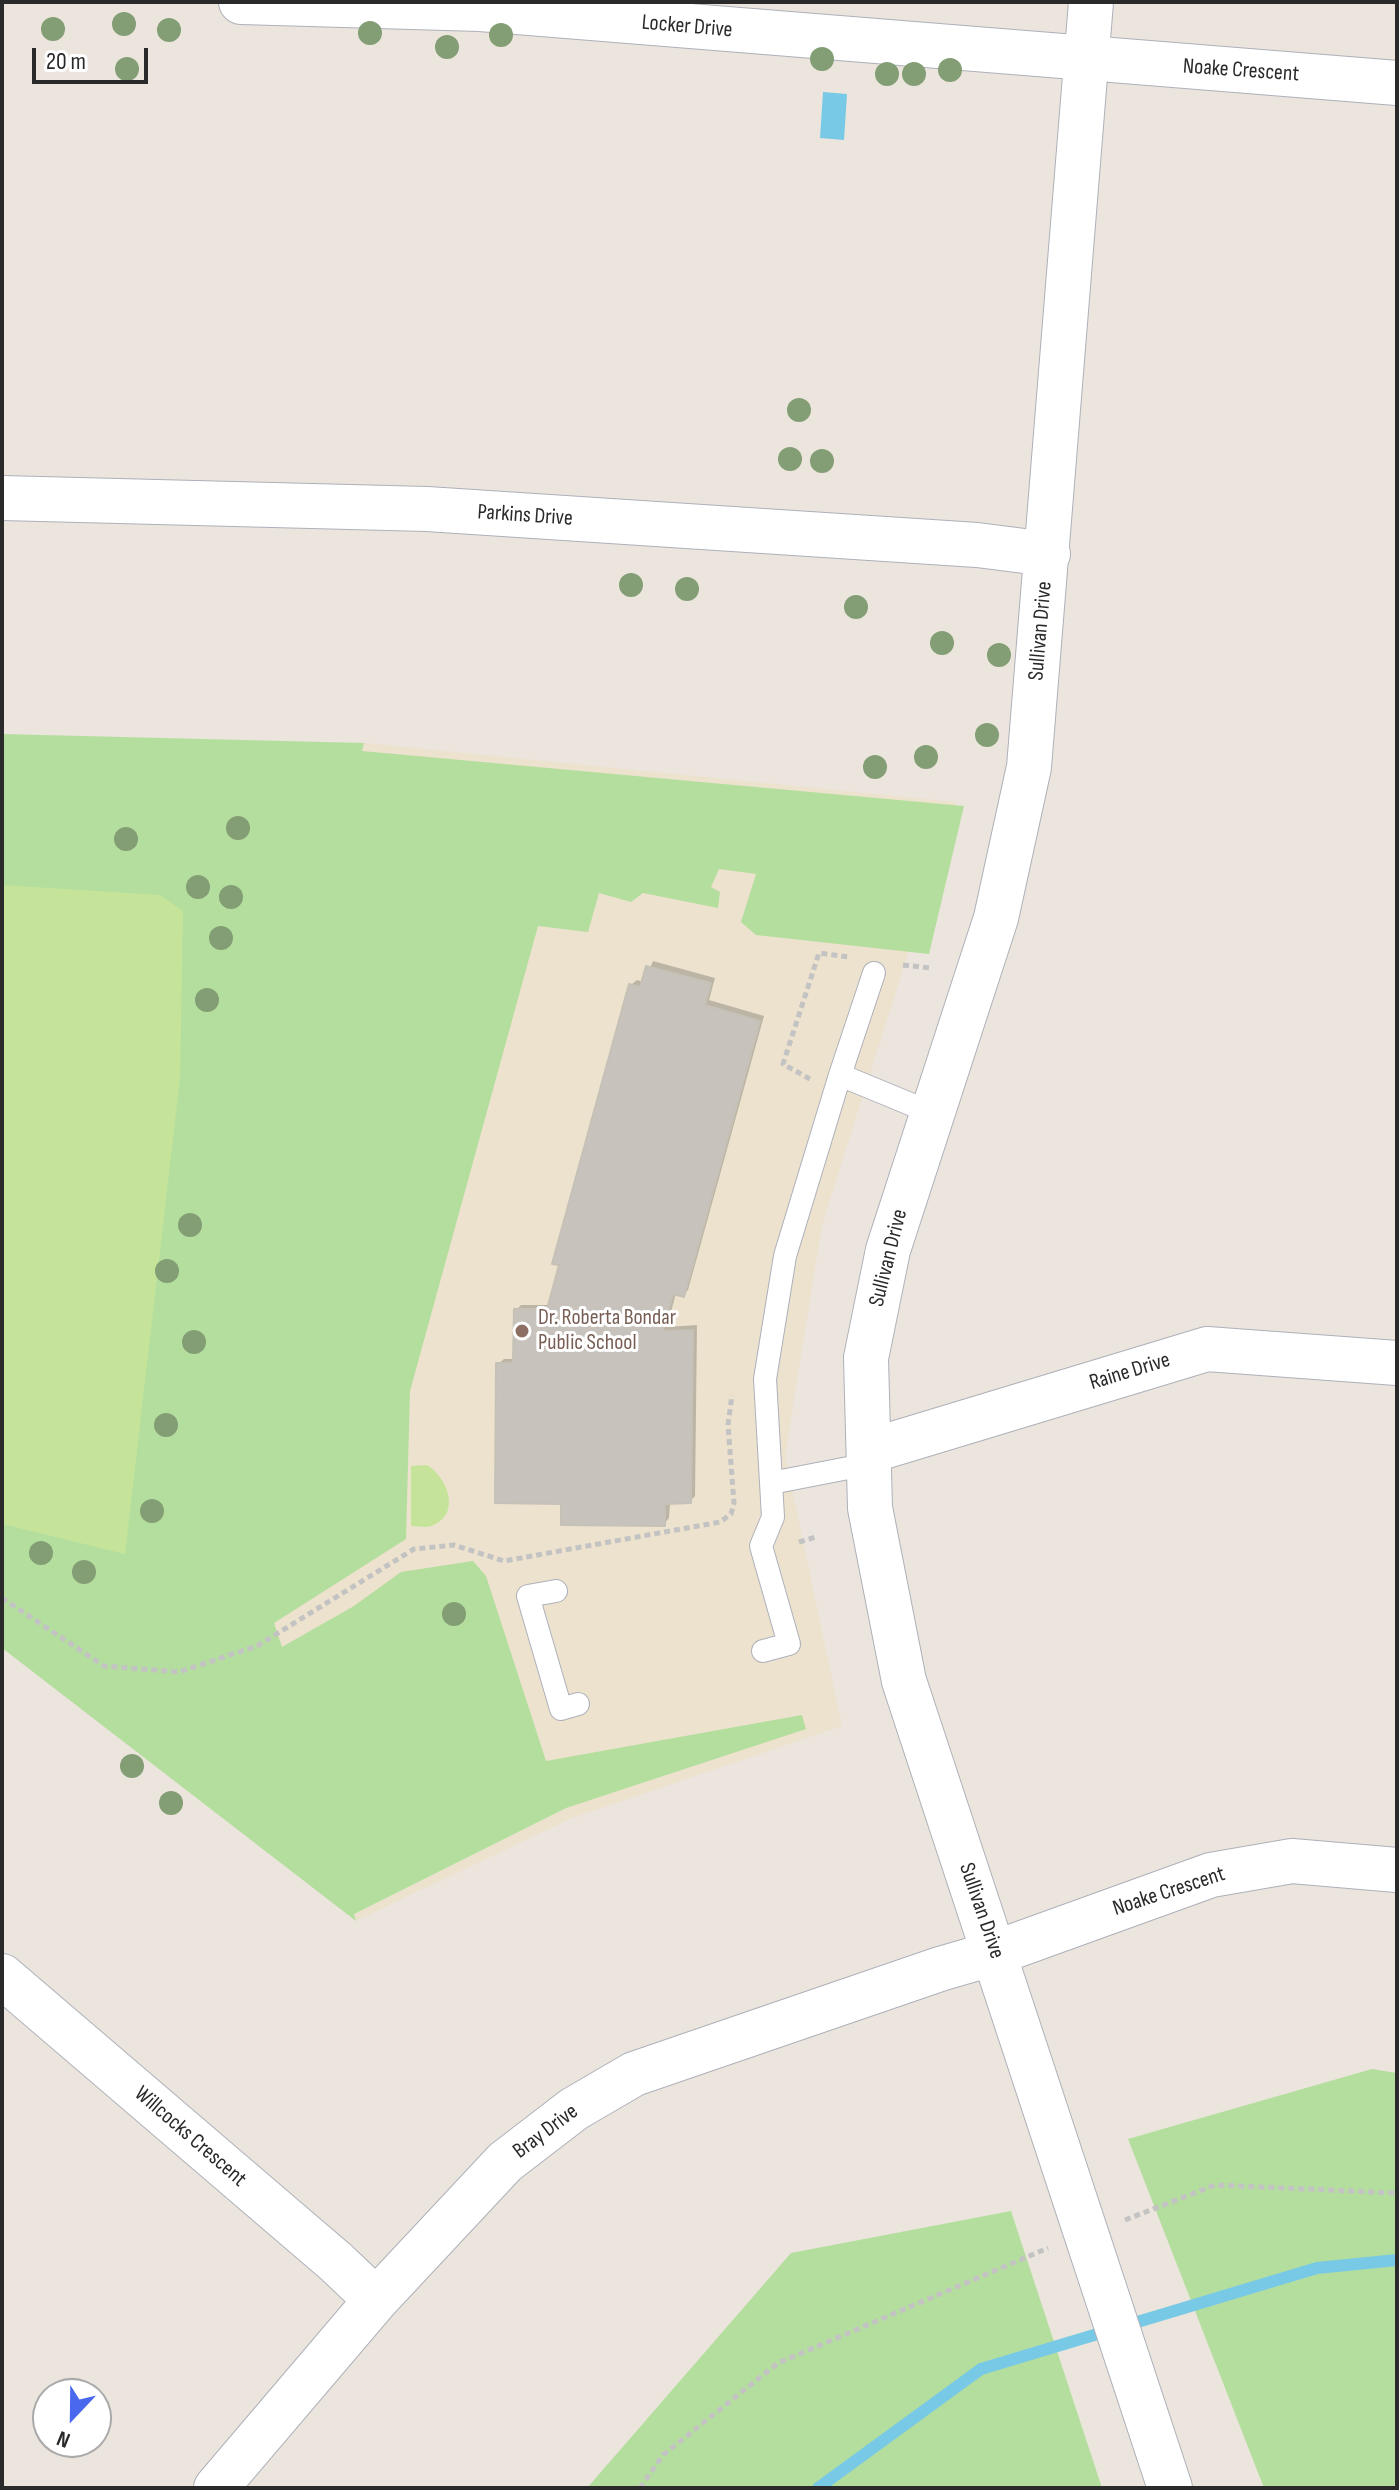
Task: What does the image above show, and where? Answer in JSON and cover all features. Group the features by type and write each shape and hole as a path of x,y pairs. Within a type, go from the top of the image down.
{"street":[{"name":"Locker Drive","path":"241,2 480,9 1086,59"},
{"name":"Sullivan Drive","path":"1091,2 1029,767 996,918 888,1250 866,1358 870,1508 904,1681 1168,2484"},
{"name":"Noake Crescent","path":"1086,59 1397,83"},
{"name":"Parkins Drive","path":"2,498 427,509 977,545 1048,554"},
{"name":"Raine Drive","path":"870,1457 1207,1349 1397,1363"},
{"name":"Noake Crescent","path":"995,1953 1211,1875 1292,1861 1397,1870"},
{"name":"Bray Drive","path":"216,2488 376,2300 505,2162 574,2109 634,2074 995,1953"},
{"name":"Willcocks Crescent","path":"2,1976 336,2262 376,2300"}],"lane":[{"path":"763,1651 789,1644 751,1548 773,1517 765,1379 782,1271 875,965"},
{"path":"840,1075 932,1113"},
{"path":"771,1483 870,1457"},
{"path":"556,1591 528,1596 561,1709 578,1704"}],"path":[{"path":"807,1091 811,1080 783,1064 819,953 875,965 931,968"},
{"path":"2,1598 104,1666 179,1672 257,1646 414,1549 454,1545 504,1561 720,1522 731,1514 734,1503 728,1425 733,1392"},
{"path":"799,1542 816,1537"},
{"path":"640,2488 663,2455 778,2363 1087,2231 1139,2216 1215,2185 1397,2193"}],"shaded area":[{"name":"Dr. Roberta Bondar Public School","path":"364,743 956,802 822,1225 785,1456 842,1726 572,1818 356,1921 224,1438 278,1034"}],"green space":[{"path":"2,734 364,743 362,751 964,806 929,954 756,935 741,922 756,874 719,869 711,887 720,892 718,908 643,893 631,902 599,893 588,932 538,926 410,1391 406,1539 274,1623 282,1647 354,1606 401,1572 473,1561 486,1576 546,1761 802,1715 806,1729 566,1808 354,1914 356,1921 2,1648"},
{"path":"2,885 160,895 183,911 180,1078 125,1554 2,1524"},
{"path":"427,1465 446,1487 449,1505 441,1521 431,1526 411,1526 411,1466"},
{"path":"1372,2069 1397,2073 1397,2488 1264,2488 1128,2139"},
{"path":"1011,2211 1102,2488 587,2488 791,2253"}],"water":[{"path":"823,92 847,94 844,140 820,138"}],"building":[{"path":"646,966 711,983 705,1005 760,1021 684,1297 673,1294 663,1331 693,1330 691,1503 665,1504 665,1526 561,1525 561,1504 495,1503 496,1363 513,1363 514,1309 547,1309 559,1265 552,1264 629,984 640,987"}],"waterway":[{"path":"818,2488 981,2369 1317,2268 1397,2260"}],"place":[{"name":"Dr. Roberta Bondar Public School","path":"522,1331"}]}
